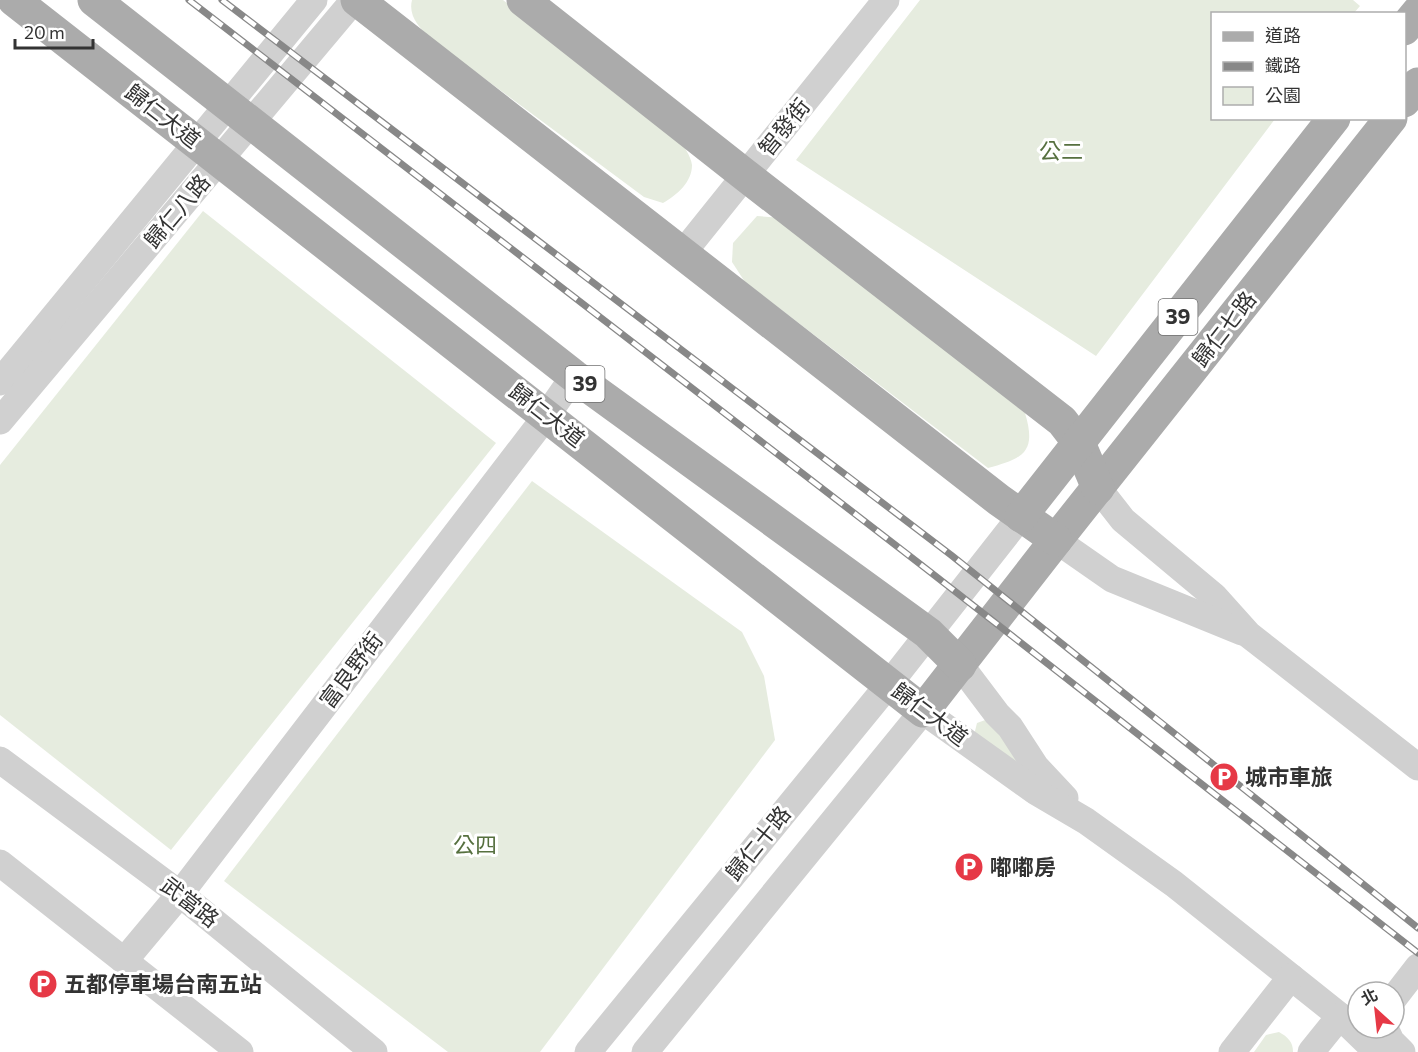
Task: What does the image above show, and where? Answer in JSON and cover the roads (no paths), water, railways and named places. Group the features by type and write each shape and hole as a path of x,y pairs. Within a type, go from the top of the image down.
{"main road":[{"name":"歸仁大道","path":"14,0 923,711"},
{"name":"歸仁大道","path":"94,0 574,376 928,633 960,665"},
{"path":"356,0 999,500 1056,540"},
{"path":"523,0 1062,421 1079,443 1098,488"},
{"path":"1406,27 1418,12"},
{"path":"1406,99 1418,84"},
{"name":"歸仁七路","path":"1022,516 1332,120"},
{"name":"歸仁七路","path":"960,665 1056,540 1389,120"},
{"name":"歸仁十路","path":"923,711 960,665"}],"street":[{"name":"歸仁八路","path":"0,421 240,114 314,0"},
{"name":"歸仁八路","path":"240,114 356,0"},
{"name":"智發街","path":"682,254 886,0"},
{"name":"歸仁八路","path":"0,382 209,152"},
{"name":"富良野街","path":"124,961 180,894 547,415 574,376"},
{"path":"1098,488 1123,520 1214,596 1249,635 1418,767"},
{"name":"歸仁十路","path":"588,1052 889,684 1022,516"},
{"path":"1056,540 1112,579 1249,635"},
{"name":"歸仁大道","path":"960,665 997,714 1010,727 1036,767 1086,821"},
{"name":"歸仁十路","path":"645,1052 923,711"},
{"name":"歸仁大道","path":"923,711 1035,790 1086,821 1174,884 1346,1019"},
{"name":"武當路","path":"0,760 180,894 374,1052"},
{"path":"0,863 240,1052"},
{"path":"1406,982 1418,967"},
{"path":"1232,1052 1291,977"},
{"path":"1311,1052 1346,1028"},
{"path":"1366,1040 1377,1052"},
{"name":"歸仁大道","path":"1379,1040 1400,1052"},
{"path":"1391,1040 1400,1052"}],"railway":[{"path":"189,0 920,564 1418,953"},
{"path":"222,0 951,555 1418,928"}],"place":[{"name":"城市車旅","path":"1224,777"},
{"name":"嘟嘟房","path":"969,867"},
{"name":"五都停車場台南五站","path":"43,984"}],"park label":[{"name":"公二","path":"1061,151"},
{"name":"公四","path":"475,845"}]}
